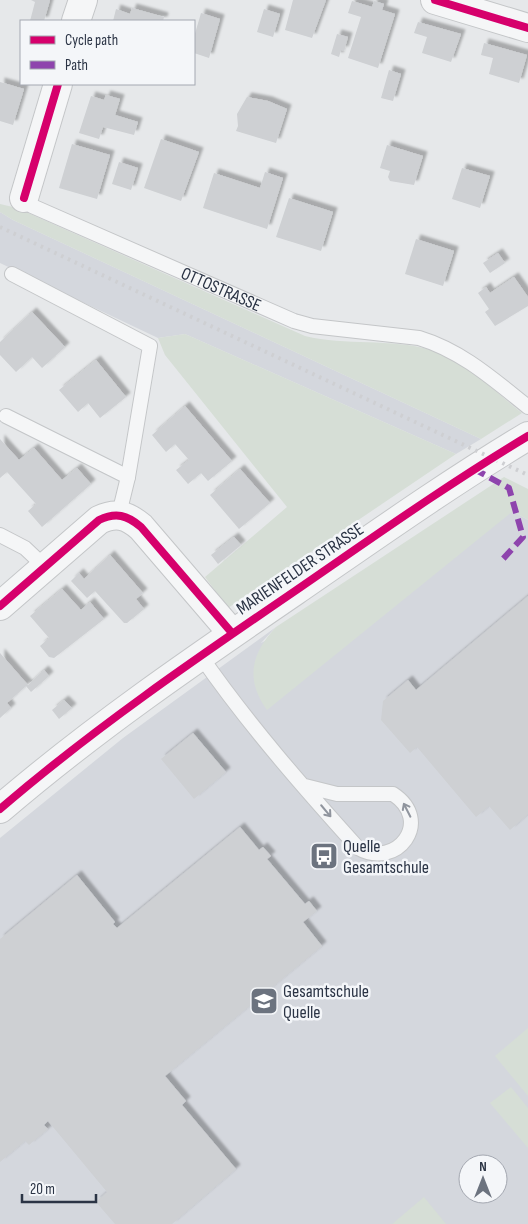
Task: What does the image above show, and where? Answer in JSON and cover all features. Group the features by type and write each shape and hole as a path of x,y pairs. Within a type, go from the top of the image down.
{"street":[{"path":"76,20 83,0"},
{"path":"435,0 528,28"},
{"name":"OTTOSTRASSE","path":"24,198 58,85"},
{"name":"MARIENFELDER STRASSE","path":"0,809 102,727 200,655 474,469 528,436"},
{"path":"0,606 99,520 120,514 132,519 141,527 232,633"}],"lane":[{"name":"OTTOSTRASSE","path":"24,198 32,206 294,321 312,326 419,338 435,343 473,364 528,407"},
{"path":"12,274 150,346 120,514"},
{"path":"6,416 128,477"},
{"path":"0,535 25,548 45,567"},
{"path":"200,655 231,699 305,786 358,848 367,853 377,854 396,849 408,836 411,821 410,812 393,794 338,794 305,786"}],"shaded area":[{"path":"0,204 17,208 305,336 336,341 415,346 444,355 456,361 490,386 522,413 481,439 13,220 0,212"},
{"path":"0,212 13,220 481,439 456,454 185,334 158,338 0,263"},
{"path":"185,334 456,454 228,608 205,577 287,507 165,355 158,338"},
{"path":"504,477 528,489 528,520 513,511 267,710 256,688 254,667 261,647 276,627"},
{"name":"Gesamtschule Quelle","path":"513,511 528,520 528,1224 0,1224 0,838 123,738 276,627 261,643"},
{"path":"528,1028 528,1096 495,1056"},
{"path":"511,1087 528,1108 528,1148 490,1103"},
{"path":"424,1197 446,1224 392,1224"}],"building":[{"path":"31,0 50,0 44,20 30,20 35,2"},
{"path":"293,0 326,0 312,38 285,30"},
{"path":"352,1 372,7 374,1 384,4 382,10 395,14 378,68 348,58 361,17 348,13"},
{"path":"132,8 164,17 163,20 113,20 116,9 130,14"},
{"path":"264,9 280,14 273,37 257,32"},
{"path":"201,13 220,19 209,58 195,53 195,34"},
{"path":"418,22 461,34 451,62 422,53 427,37 414,33"},
{"path":"337,34 348,37 344,51 341,50 339,57 331,54"},
{"path":"484,43 527,55 519,83 489,74 493,58 481,55"},
{"path":"389,70 401,74 393,101 381,98"},
{"path":"0,82 24,89 13,125 0,121"},
{"path":"106,95 120,99 115,115 138,122 134,135 103,127 99,139 79,133 91,96 104,100"},
{"path":"247,97 268,101 287,109 276,143 236,131 238,126 237,114"},
{"path":"161,139 199,152 181,201 144,188"},
{"path":"72,144 110,155 97,199 59,188"},
{"path":"387,145 423,156 414,185 390,181 388,177 390,171 380,168"},
{"path":"119,162 138,168 131,190 112,184"},
{"path":"462,168 490,176 480,208 452,199"},
{"path":"265,172 283,178 267,229 203,208 214,173 260,188"},
{"path":"289,198 333,212 321,251 276,237"},
{"path":"416,239 454,251 443,286 405,274"},
{"path":"498,253 505,263 490,273 483,263"},
{"path":"514,277 528,297 528,306 495,326 485,312 489,309 478,293 486,287 490,293"},
{"path":"32,312 65,347 42,368 32,357 16,372 0,355 0,342"},
{"path":"96,360 126,397 100,418 88,403 78,412 59,390"},
{"path":"185,406 232,461 208,481 201,473 188,484 176,470 189,460 175,444 166,452 152,435"},
{"path":"0,439 19,460 34,448 62,480 77,468 91,484 42,527 28,511 36,504 7,472 0,478"},
{"path":"240,469 270,503 239,529 210,495"},
{"path":"234,537 241,545 218,564 211,555"},
{"path":"110,555 143,593 136,599 144,609 127,623 124,623 95,591 87,598 71,581 79,573 84,579"},
{"path":"62,589 81,610 90,602 104,619 54,658 49,657 40,646 49,638 30,616"},
{"path":"528,596 528,814 510,830 489,806 476,817 417,747 410,753 381,720 383,701 408,680 416,690"},
{"path":"0,653 28,685 44,670 49,676 31,692 26,686 7,703 11,708 0,718"},
{"path":"64,700 72,708 59,719 52,710"},
{"path":"193,733 226,772 194,799 161,759"},
{"path":"240,827 259,850 263,847 271,856 267,859 305,904 309,901 317,911 303,922 322,946 165,1076 186,1101 182,1105 236,1169 172,1224 115,1224 96,1202 107,1192 48,1121 44,1125 48,1129 29,1145 25,1141 0,1162 0,939 77,875 115,922 113,924 117,928"}],"railway":[{"path":"0,227 528,475"}],"marked path":[{"path":"474,469 509,488 523,537 503,559"}],"cycle path":[{"path":"435,0 528,28"},
{"path":"24,198 58,85"},
{"path":"0,809 71,751 182,669 410,512 528,436"},
{"path":"0,606 99,520 111,516 121,516 126,517 141,527 232,633"}],"place":[{"name":"Quelle Gesamtschule","path":"324,856"},
{"name":"Gesamtschule Quelle","path":"264,1001"}]}
